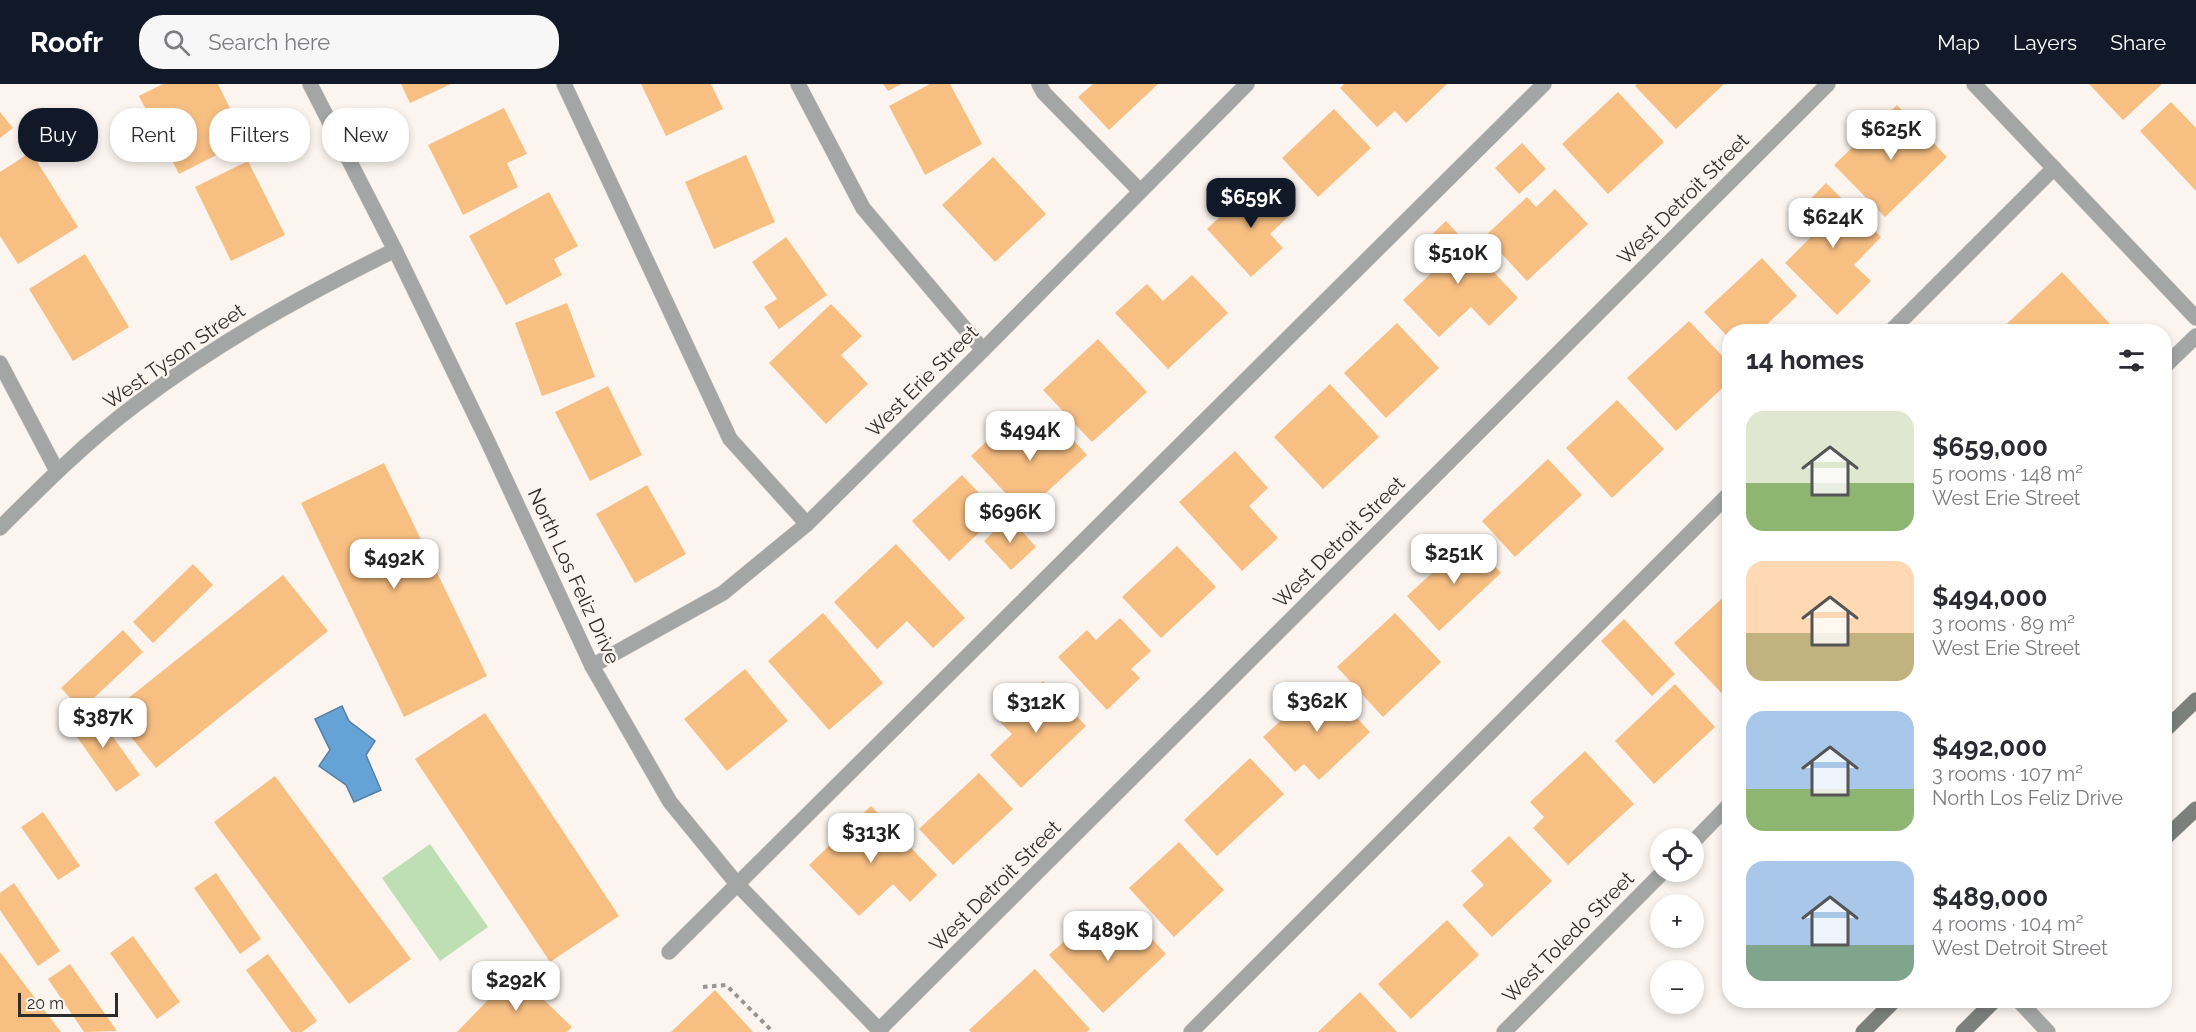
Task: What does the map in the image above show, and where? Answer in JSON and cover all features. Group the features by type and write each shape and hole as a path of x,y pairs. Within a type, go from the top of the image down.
{"main road":[{"path":"2172,723 2196,700"},
{"path":"2172,832 2196,810"},
{"path":"1863,1032 1887,1008"},
{"path":"1963,1032 1987,1008"}],"street":[{"name":"North Los Feliz Drive","path":"310,84 395,250 488,442 592,666 670,802 737,884 880,1031"},
{"path":"564,84 730,439 807,524"},
{"path":"798,84 863,208 983,350"},
{"path":"1039,84 1044,93 1140,191"},
{"name":"West Erie Street","path":"592,666 723,593 807,524 1247,84"},
{"path":"669,952 1544,84"},
{"name":"West Detroit Street","path":"880,1031 1828,84"},
{"path":"1974,84 2196,318"},
{"path":"1898,324 2054,168"},
{"name":"West Tyson Street","path":"0,528 57,471 134,406 209,352 302,297 395,250"},
{"path":"2172,359 2196,336"},
{"path":"0,363 57,471"},
{"path":"1191,1032 1722,501"},
{"path":"1704,830 1722,812"},
{"name":"West Toledo Street","path":"1504,1032 1653,882"},
{"path":"2026,1008 2048,1032"}],"path":[{"path":"703,987 726,985 773,1032"}],"green space":[{"path":"430,844 488,927 440,961 382,878"}],"water":[{"path":"342,706 349,721 375,741 366,755 381,790 354,802 346,785 319,766 330,750 315,719"}],"building":[{"path":"163,84 218,84 230,108 209,108 209,159 179,174 173,162 197,162 197,108 145,108 139,96"},
{"path":"401,84 451,84 410,103"},
{"path":"641,84 711,84 723,109 666,136"},
{"path":"883,84 901,84 888,91"},
{"path":"930,84 950,84 982,144 925,175 889,106"},
{"path":"1093,84 1158,84 1109,130 1078,97"},
{"path":"1344,84 1447,84 1406,123 1395,111 1377,127 1340,88"},
{"path":"1637,84 1724,84 1676,129 1635,86"},
{"path":"2089,84 2162,84 2123,120"},
{"path":"1618,92 1664,142 1608,194 1562,144"},
{"path":"2171,102 2196,128 2196,191 2140,131"},
{"path":"1897,105 1947,157 1885,217 1834,165"},
{"path":"504,108 527,154 507,163 518,187 463,215 428,145"},
{"path":"1334,109 1371,148 1318,197 1282,158"},
{"path":"0,112 13,128 0,138"},
{"path":"1522,143 1546,169 1519,194 1495,168"},
{"path":"746,155 775,222 714,249 685,182"},
{"path":"993,157 1046,214 995,262 942,205"},
{"path":"18,160 37,162 78,227 18,264 0,236 0,172"},
{"path":"248,162 285,235 231,261 195,187"},
{"path":"1258,181 1290,215 1270,234 1283,248 1251,277 1207,229"},
{"path":"1826,183 1881,237 1854,265 1871,281 1837,315 1785,263 1815,233 1796,214"},
{"path":"1555,189 1588,224 1527,281 1485,236 1527,197 1536,207"},
{"path":"549,192 578,246 554,259 562,275 506,305 469,236"},
{"path":"1446,221 1518,298 1489,326 1471,307 1439,337 1403,300 1442,263 1424,242"},
{"path":"786,237 827,295 779,329 764,307 777,299 752,262"},
{"path":"85,254 129,327 73,361 29,289"},
{"path":"1762,258 1797,296 1767,324 1722,324 1722,331 1704,312"},
{"path":"2062,272 2110,324 2007,324"},
{"path":"1192,275 1228,313 1168,369 1115,313 1147,284 1163,301"},
{"path":"567,303 595,377 542,396 515,323"},
{"path":"831,304 862,336 841,355 868,384 826,424 769,363"},
{"path":"1689,321 1722,356 1722,388 1676,431 1627,378"},
{"path":"1397,323 1439,368 1386,418 1344,373"},
{"path":"1098,339 1147,392 1092,442 1043,390"},
{"path":"1330,384 1379,437 1323,489 1274,437"},
{"path":"608,386 642,455 590,481 555,412"},
{"path":"1617,400 1664,449 1612,498 1566,448"},
{"path":"1051,416 1087,455 1024,513 971,456 1000,429 1018,447"},
{"path":"1235,451 1268,488 1249,506 1278,538 1242,571 1179,502"},
{"path":"1548,459 1582,495 1515,557 1482,521"},
{"path":"384,463 487,676 404,717 301,503"},
{"path":"962,475 999,514 949,561 912,521"},
{"path":"647,485 686,554 635,583 596,514"},
{"path":"1009,517 1036,547 1011,570 984,541"},
{"path":"1469,539 1501,573 1439,631 1407,596"},
{"path":"896,544 965,618 933,648 907,621 877,649 834,602"},
{"path":"1177,546 1216,587 1161,638 1122,597"},
{"path":"193,564 213,585 153,643 133,622"},
{"path":"283,575 328,631 156,768 111,712"},
{"path":"1722,598 1722,694 1674,643"},
{"path":"823,613 883,683 829,730 768,661"},
{"path":"1395,613 1441,662 1383,717 1337,667"},
{"path":"1120,618 1151,651 1131,669 1140,678 1107,710 1058,657 1087,630 1096,640"},
{"path":"1624,619 1675,674 1652,696 1601,641"},
{"path":"123,630 143,652 81,710 61,688"},
{"path":"745,669 788,721 727,771 684,719"},
{"path":"1043,681 1086,726 1021,788 990,755 1012,734 1000,722"},
{"path":"1323,682 1370,732 1319,780 1304,764 1295,772 1263,737"},
{"path":"1675,684 1715,727 1654,784 1615,741"},
{"path":"91,706 140,775 116,792 67,723"},
{"path":"485,713 619,916 550,962 415,759"},
{"path":"1585,751 1634,804 1568,865 1533,828 1544,817 1530,802"},
{"path":"1250,758 1284,794 1217,856 1184,820"},
{"path":"979,773 1013,809 953,865 919,829"},
{"path":"275,776 411,959 349,1004 214,822"},
{"path":"871,806 937,875 910,902 893,884 859,916 809,865"},
{"path":"43,812 80,866 58,880 21,827"},
{"path":"1509,836 1552,881 1492,937 1462,905 1484,885 1471,871"},
{"path":"1179,842 1224,890 1174,937 1129,888"},
{"path":"216,873 261,939 240,954 194,888"},
{"path":"14,883 60,951 38,966 0,910 0,893"},
{"path":"1131,917 1166,954 1103,1013 1049,955 1079,928 1098,948"},
{"path":"1447,920 1479,955 1411,1019 1378,984"},
{"path":"133,936 180,1002 157,1019 110,953"},
{"path":"0,952 61,1032 0,1032"},
{"path":"268,954 317,1021 302,1032 291,1032 246,970"},
{"path":"70,964 117,1031 84,1032 48,979"},
{"path":"1035,969 1090,1029 1087,1032 971,1032 969,1030"},
{"path":"515,972 572,1027 567,1032 457,1032"},
{"path":"715,990 753,1032 671,1032"},
{"path":"1360,992 1397,1032 1318,1032"}]}
